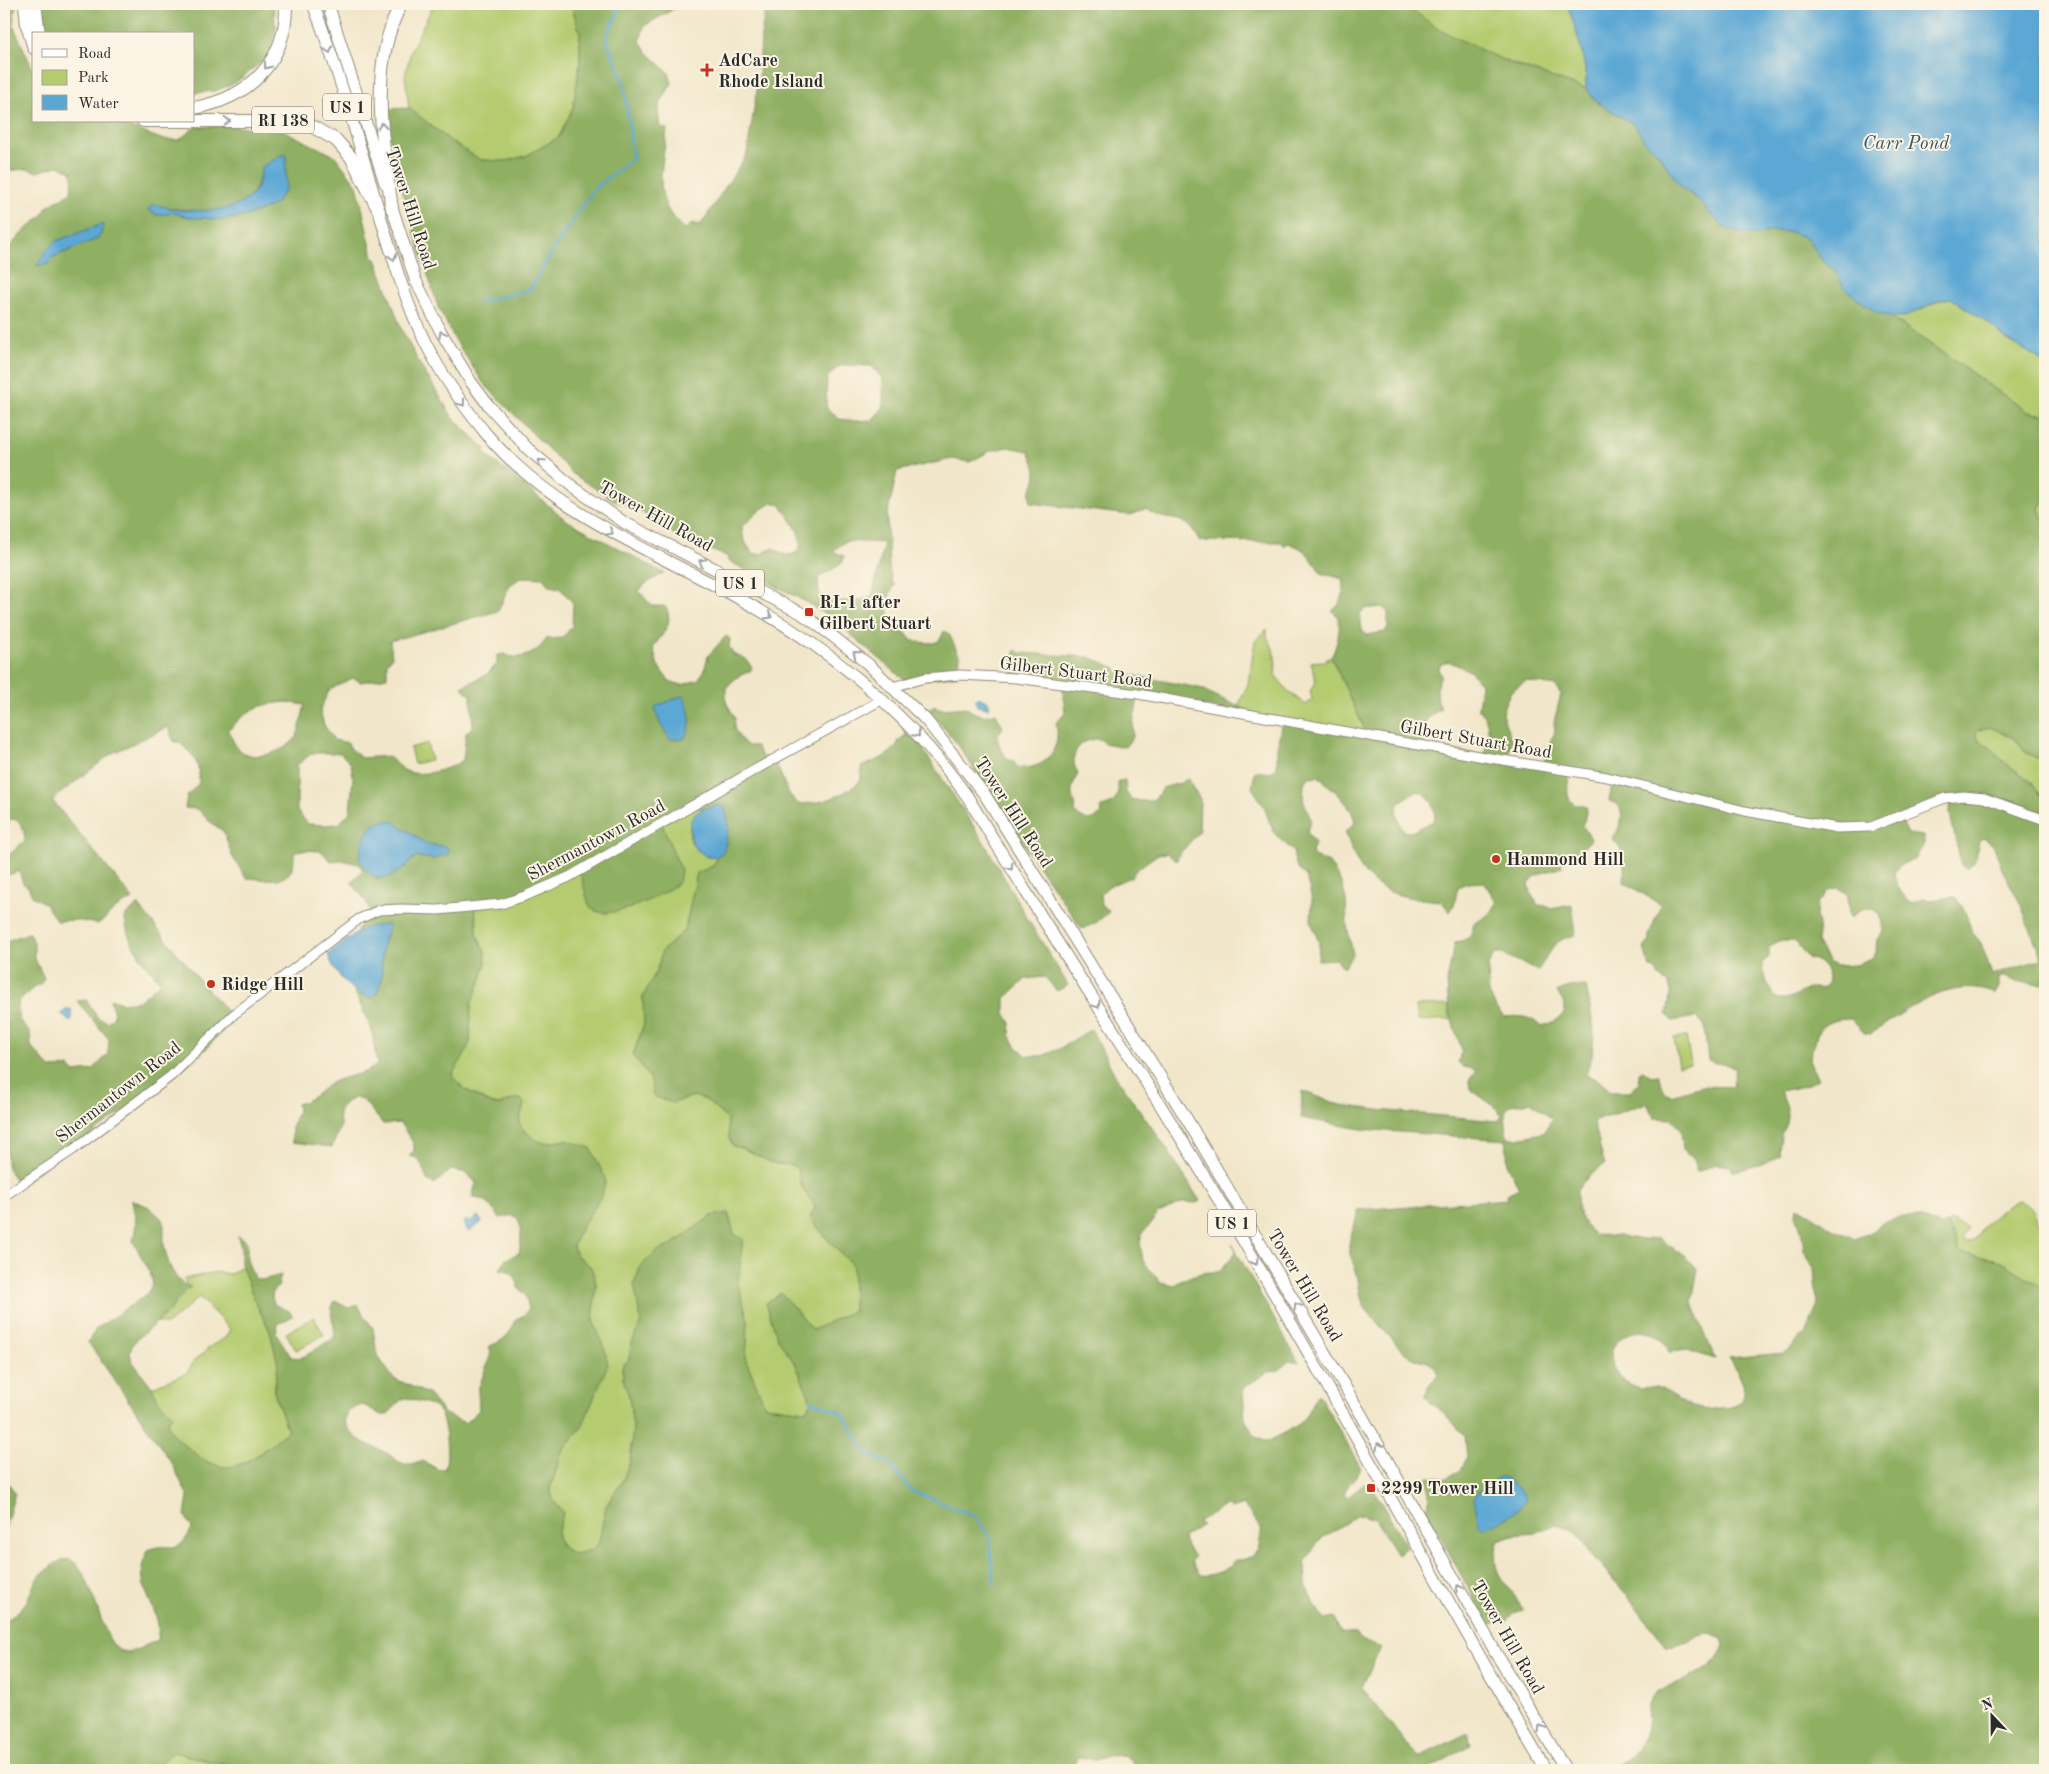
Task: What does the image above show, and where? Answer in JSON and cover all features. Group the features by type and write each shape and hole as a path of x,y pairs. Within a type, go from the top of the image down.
{"highway":[{"path":"25,4 27,25 32,41"},
{"path":"35,4 39,32"},
{"path":"195,108 234,96 259,76 272,60 281,41 285,24 286,4"},
{"name":"Tower Hill Road","path":"313,4 331,54 403,286 425,342 455,393 490,439 510,460 555,498 629,542 733,595 810,641 883,699 943,764 966,796 1224,1207 1546,1770"},
{"name":"Tower Hill Road","path":"328,4 415,279 441,332 471,382 489,406 528,449 573,488 626,523 801,613 868,664 926,720 985,795 1188,1121 1361,1414 1500,1660 1566,1770"},
{"path":"392,209 383,137 381,88 388,39 401,4"},
{"name":"RI 138","path":"195,121 284,120 313,127 330,136 346,150 358,168 379,210"},
{"path":"1121,1043 1130,1047 1241,1226 1270,1260"}],"street":[{"name":"Gilbert Stuart Road","path":"892,687 925,678 960,675 1016,678 1138,694 1503,761 1607,777 1753,813 1836,828 1871,827 1945,798 1964,796 1984,798 2045,820"},
{"name":"Shermantown Road","path":"4,1196 81,1144 171,1076 233,1015 359,919 379,910 401,908 438,910 501,904 540,890 569,877 751,772 883,699"}],"green space":[{"path":"4,4 16,4 13,25 32,68 32,122 116,122 161,139 179,140 195,127 230,126 282,130 335,156 357,185 373,257 376,259 401,328 418,361 453,418 486,449 484,453 566,520 664,573 645,584 639,591 652,606 665,606 668,612 669,617 666,628 653,647 658,666 669,681 682,685 698,680 704,671 708,656 726,636 730,639 729,647 733,654 746,659 752,668 750,671 737,677 726,688 726,702 735,718 734,728 739,737 748,746 756,746 765,762 773,760 786,788 798,804 823,801 840,795 855,786 861,780 861,767 889,754 899,740 911,731 984,842 1068,985 1057,991 1045,977 1026,979 1005,998 1005,1013 1011,1023 1010,1035 1016,1046 1027,1056 1042,1056 1059,1049 1091,1029 1116,1077 1167,1149 1200,1201 1196,1203 1184,1202 1156,1214 1154,1221 1142,1233 1140,1242 1143,1261 1160,1282 1174,1285 1195,1275 1219,1272 1236,1252 1232,1244 1299,1363 1289,1361 1277,1371 1268,1372 1243,1388 1245,1419 1255,1436 1266,1442 1291,1429 1303,1420 1317,1395 1319,1395 1361,1468 1344,1494 1348,1497 1367,1482 1371,1485 1407,1547 1397,1554 1375,1519 1362,1515 1356,1516 1319,1540 1305,1563 1306,1584 1313,1603 1325,1620 1334,1618 1341,1633 1356,1634 1362,1640 1380,1648 1362,1687 1407,1745 1419,1757 1468,1733 1471,1745 1427,1770 1137,1770 1136,1766 1127,1757 1111,1755 1095,1760 1079,1757 1068,1770 234,1770 234,1767 174,1752 150,1770 4,1770 4,1623 24,1605 39,1576 62,1560 72,1561 81,1569 88,1583 106,1632 113,1644 121,1651 131,1652 156,1642 158,1635 157,1620 143,1581 144,1559 147,1550 155,1547 178,1546 187,1537 192,1528 185,1516 188,1497 173,1465 88,1342 96,1329 146,1295 153,1284 150,1273 133,1241 136,1224 132,1200 149,1207 163,1220 164,1244 169,1263 180,1281 191,1287 185,1291 168,1312 133,1343 130,1353 132,1361 152,1387 158,1400 173,1416 167,1421 173,1434 206,1461 219,1466 230,1467 242,1464 253,1458 288,1431 274,1392 278,1364 270,1331 254,1299 241,1264 241,1248 238,1236 247,1242 247,1260 254,1278 263,1280 281,1275 278,1287 273,1290 272,1298 275,1305 289,1311 293,1316 278,1324 276,1333 291,1357 300,1358 305,1356 334,1338 335,1333 331,1311 335,1301 348,1308 358,1305 373,1328 377,1355 393,1378 428,1394 445,1414 465,1423 479,1410 478,1390 491,1353 489,1346 506,1337 512,1329 515,1320 524,1315 529,1309 525,1294 518,1288 515,1277 507,1271 500,1269 505,1260 519,1253 521,1234 520,1224 516,1217 500,1218 486,1201 472,1197 476,1183 467,1173 451,1170 434,1184 427,1180 419,1161 409,1156 414,1151 414,1144 400,1123 383,1124 363,1100 356,1097 347,1102 339,1112 341,1125 332,1147 292,1142 292,1126 298,1111 297,1104 310,1099 339,1079 365,1072 377,1065 372,1031 353,988 367,997 381,977 383,944 389,926 387,924 368,929 356,935 359,927 372,917 366,901 351,882 363,871 359,864 341,860 331,861 321,851 301,850 294,853 291,871 286,876 279,879 246,878 232,856 224,832 208,820 198,809 185,808 187,796 199,783 197,764 189,751 179,742 174,742 168,727 111,754 52,800 133,899 116,908 97,924 76,920 57,921 44,903 32,896 29,888 23,883 19,871 4,877 4,860 25,840 22,826 17,820 13,819 4,823 4,254 22,233 43,215 47,207 71,192 73,177 70,170 58,166 37,172 27,169 4,171","holes":["262,167 262,210 222,220 193,218 174,213 157,215 148,210 157,205 204,211 229,208 251,196 256,188","102,225 97,239 53,257 56,241","522,577 543,578 549,586 560,588 573,603 572,627 562,638 546,639 539,648 528,655 522,657 505,654 497,655 497,664 487,674 462,687 471,696 473,726 466,733 463,760 436,772 412,773 404,770 388,756 361,758 351,749 348,743 334,740 324,725 320,710 329,690 353,678 361,682 387,677 387,663 392,657 390,641 498,611 510,585","286,702 305,705 300,729 293,741 273,753 257,756 244,753 236,746 229,730 248,712 260,706","312,753 340,753 351,764 353,778 350,812 339,824 308,824 297,811 297,765","701,807 702,809 692,821 689,832 690,838 695,848 709,857 715,857 716,861 713,866 697,873 685,930 662,951 657,970 643,997 644,1024 633,1055 651,1080 653,1096 672,1103 694,1096 706,1100 727,1119 729,1138 733,1146 776,1164 791,1165 797,1169 801,1185 815,1208 810,1217 827,1239 853,1266 853,1311 813,1330 781,1293 766,1303 777,1337 796,1365 811,1401 806,1411 765,1406 746,1360 748,1320 738,1284 743,1239 734,1234 728,1213 711,1216 672,1245 655,1252 641,1266 634,1284 641,1322 631,1345 629,1359 622,1367 623,1379 629,1396 633,1427 630,1461 623,1480 606,1506 599,1542 591,1550 575,1554 564,1549 560,1544 557,1534 563,1513 553,1500 550,1489 563,1449 582,1427 608,1364 604,1346 593,1321 596,1284 594,1274 590,1266 576,1255 573,1247 578,1233 601,1196 605,1185 605,1178 591,1148 567,1140 545,1143 535,1140 521,1127 519,1121 524,1104 521,1099 494,1105 475,1096 455,1080 453,1073 470,1042 471,1005 486,962 485,951 477,935 475,908 549,885 580,872 591,908 599,912 610,913 636,906 649,900 672,888 679,882 681,870 662,824 686,810","421,841 427,844 447,847 433,859 416,856 393,875 375,878","407,1398 437,1409 443,1420 446,1437 447,1455 445,1468 439,1470 423,1461 407,1465 402,1463 356,1437 344,1419 352,1409 363,1405 381,1415 387,1415 402,1399","1243,1504 1261,1529 1259,1546 1252,1556 1235,1560 1225,1570 1214,1574 1200,1575 1191,1561 1194,1557 1185,1543 1184,1537 1202,1525 1197,1522 1228,1506 1231,1508"]},
{"path":"44,4 270,4 274,9 275,25 277,26 269,56 235,83 215,91 195,93 195,32 47,32 42,25"},
{"path":"434,4 564,4 572,8 580,32 580,62 573,108 559,137 526,156 506,161 481,160 453,143 409,108 405,76 411,50"},
{"path":"564,4 682,4 644,26 640,41 647,52 669,73 672,83 660,104 658,112 660,126 667,129 661,185 666,206 677,222 687,229 692,223 698,225 702,223 747,154 759,76 761,36 766,4 1408,4 1411,9 1440,30 1477,48 1509,63 1586,89 1597,102 1635,125 1646,143 1658,153 1681,187 1701,202 1708,212 1753,235 1774,231 1791,232 1807,238 1822,260 1836,272 1843,286 1877,313 1891,317 2028,412 2045,415 2045,497 2039,508 2045,530 2045,762 2027,753 2015,739 1990,727 1976,731 1978,740 1991,748 2005,763 2031,781 2045,801 2045,984 2016,982 2006,976 1999,978 1999,987 1995,994 1978,989 1946,992 1914,1006 1871,1034 1864,1033 1851,1019 1836,1020 1827,1024 1819,1030 1815,1044 1811,1049 1810,1062 1818,1079 1804,1086 1780,1091 1787,1108 1788,1118 1785,1129 1781,1134 1780,1156 1762,1164 1732,1172 1731,1166 1716,1164 1697,1172 1693,1159 1683,1150 1681,1129 1671,1119 1654,1118 1647,1103 1597,1120 1594,1123 1605,1164 1589,1176 1577,1189 1580,1214 1585,1224 1595,1235 1622,1236 1641,1240 1659,1238 1698,1269 1692,1301 1715,1359 1683,1349 1670,1353 1663,1342 1653,1334 1646,1332 1625,1335 1615,1345 1611,1358 1617,1374 1630,1385 1641,1388 1656,1387 1689,1405 1701,1409 1732,1407 1740,1403 1744,1390 1739,1374 1729,1358 1785,1353 1807,1332 1817,1306 1814,1268 1804,1251 1802,1234 1796,1214 1797,1207 1855,1239 1893,1219 1907,1217 1921,1219 1940,1227 1948,1223 1960,1253 1999,1260 2045,1289 2045,1770 1607,1770 1620,1764 1637,1748 1646,1727 1648,1705 1654,1696 1711,1664 1717,1658 1724,1645 1722,1638 1705,1634 1680,1645 1666,1646 1627,1595 1588,1551 1582,1539 1571,1529 1556,1525 1535,1533 1513,1535 1499,1540 1495,1562 1497,1570 1523,1610 1514,1613 1505,1623 1498,1622 1488,1625 1425,1508 1429,1505 1428,1477 1447,1478 1461,1470 1467,1458 1465,1436 1426,1396 1428,1386 1439,1374 1433,1365 1408,1355 1378,1324 1364,1306 1349,1250 1349,1242 1357,1210 1508,1199 1507,1194 1519,1188 1508,1166 1506,1140 1361,1129 1301,1118 1302,1091 1341,1105 1378,1110 1498,1121 1502,1116 1497,1108 1470,1089 1469,1081 1476,1070 1464,1067 1458,1062 1462,1050 1449,1012 1447,981 1455,942 1467,939 1474,923 1487,915 1497,903 1484,882 1467,883 1458,887 1454,905 1450,912 1441,901 1395,894 1375,883 1359,865 1345,832 1355,823 1350,809 1341,797 1318,776 1309,777 1304,783 1303,799 1311,820 1307,832 1315,843 1312,852 1314,856 1329,863 1341,882 1346,899 1347,926 1353,954 1344,968 1336,959 1318,960 1319,943 1311,921 1312,900 1306,876 1295,863 1293,851 1275,834 1264,806 1252,788 1255,771 1269,773 1277,768 1277,747 1282,721 1367,734 1331,657 1339,631 1338,617 1332,611 1342,597 1343,579 1321,573 1304,551 1288,543 1284,546 1282,542 1199,541 1194,531 1182,521 1161,517 1146,509 1130,515 1031,503 1030,492 1036,473 1029,451 1008,447 990,451 970,462 952,459 897,471 887,517 889,566 892,583 895,585 888,600 891,620 893,625 906,633 910,639 917,642 934,643 940,640 944,631 949,634 960,657 958,675 907,682 835,621 806,602 727,560 728,557 678,537 637,509 615,501 573,474 484,384 455,340 438,307 397,176 391,150 388,109 409,108 453,143 481,160 506,161 526,156 559,137 573,108 580,62 580,32 572,8","holes":["844,365 872,366 883,379 883,408 872,420 855,421 839,419 826,407 827,378 838,367","772,503 780,504 792,521 799,536 799,548 795,553 786,555 773,548 761,554 754,554 751,551 744,538 742,526 759,511","846,541 884,543 873,593 869,599 829,602 819,593 818,579 843,562 844,556 833,551","1382,607 1388,612 1388,627 1385,632 1367,635 1362,630 1360,614 1365,609","1448,661 1470,671 1481,684 1478,708 1488,726 1484,756 1424,744 1426,720 1441,708 1437,692 1441,676 1440,665","1526,681 1555,686 1561,694 1554,722 1555,732 1546,749 1544,767 1508,758 1512,741 1503,717 1504,706 1511,691","1570,772 1613,780 1609,801 1619,807 1621,818 1612,840 1617,843 1622,853 1624,882 1661,905 1649,935 1650,941 1644,948 1650,968 1655,969 1660,978 1669,984 1671,991 1667,1014 1672,1021 1696,1017 1704,1026 1708,1060 1736,1068 1733,1087 1702,1086 1671,1095 1665,1092 1658,1075 1651,1076 1643,1070 1638,1072 1639,1084 1630,1092 1611,1092 1602,1082 1586,1075 1592,1055 1594,1030 1586,986 1569,987 1557,992 1563,1002 1565,1012 1557,1020 1540,1026 1536,1022 1524,1017 1504,1017 1496,1008 1489,993 1488,965 1495,954 1503,954 1538,971 1552,948 1561,940 1576,933 1572,905 1551,909 1547,906 1538,905 1531,894 1529,883 1540,874 1562,867 1560,854 1578,851 1591,839 1583,826 1587,808 1584,805 1575,805 1572,802 1569,798","1417,791 1422,792 1432,802 1435,816 1434,821 1411,832 1405,832 1399,822 1398,803","1951,797 1950,814 1961,865 1967,869 1975,861 1980,839 1985,838 1994,846 2002,869 2020,903 2042,959 1992,975 1981,943 1972,932 1964,909 1955,897 1929,900 1924,898 1912,903 1902,894 1897,886 1894,872 1899,866 1915,858 1924,843 1923,836 1908,834 1899,816","1838,888 1848,894 1849,915 1851,918 1865,909 1873,910 1880,915 1883,932 1877,939 1876,953 1872,959 1856,965 1836,966 1829,963 1817,942 1819,924 1816,917 1817,903 1831,889","1778,941 1795,941 1809,959 1818,962 1825,969 1828,979 1827,983 1822,988 1808,989 1789,998 1778,999 1773,996 1762,970 1762,963 1769,957 1769,947","1531,1102 1552,1119 1543,1133 1507,1138 1505,1112 1510,1105","1499,1477 1521,1507 1493,1524 1476,1493 1486,1488"]},
{"path":"1408,4 1567,4 1583,57 1586,89 1517,65 1462,42 1419,17"},
{"path":"1951,298 2045,365 2045,415 2028,412 1891,317 1907,315"},
{"path":"2045,497 2045,530 2039,508"},
{"path":"1267,629 1267,637 1275,655 1275,675 1289,692 1306,705 1312,699 1310,691 1316,682 1311,662 1324,661 1331,657 1367,734 1259,717 1238,706 1248,684 1255,641"},
{"path":"1015,650 1021,653 1089,657 1116,668 1117,672 1199,688 1256,715 1139,695 1133,722 1133,737 1125,747 1104,743 1100,739 1093,739 1086,741 1077,749 1074,760 1078,774 1072,795 1075,803 1075,812 1081,818 1088,820 1099,816 1102,813 1101,807 1111,804 1116,799 1118,781 1125,780 1126,792 1131,799 1150,801 1156,797 1162,788 1181,783 1189,778 1192,787 1200,799 1199,832 1181,852 1176,861 1167,853 1158,854 1137,869 1131,877 1109,886 1100,894 1101,905 1110,911 1097,922 1082,929 959,746 929,710 933,706 943,709 966,707 980,715 996,713 1003,728 997,735 999,746 1008,760 1013,761 1017,767 1027,768 1043,762 1054,750 1057,733 1056,723 1065,712 1062,684 1012,678"},
{"path":"1990,727 2015,739 2027,753 2045,762 2045,801 2031,781 2005,763 1991,748 1978,740 1975,731"},
{"path":"427,743 431,760 414,764 410,748"},
{"path":"701,807 703,809 695,814 695,848 707,857 716,857 716,861 713,866 697,873 685,930 662,951 657,970 643,997 644,1024 633,1055 652,1080 676,1102 694,1096 706,1100 728,1119 729,1138 733,1146 776,1164 791,1165 797,1169 801,1185 815,1208 810,1217 827,1239 853,1266 853,1311 813,1330 781,1293 777,1337 796,1365 811,1401 806,1411 765,1406 746,1360 748,1320 738,1284 742,1240 734,1234 728,1213 711,1217 672,1245 655,1252 641,1266 634,1284 642,1322 631,1345 629,1359 622,1367 623,1379 629,1396 633,1427 630,1461 623,1480 606,1506 599,1542 591,1550 574,1554 559,1542 558,1532 563,1513 553,1500 550,1489 563,1449 582,1427 604,1346 593,1321 596,1284 589,1266 576,1255 573,1247 578,1233 601,1196 567,1140 545,1143 535,1140 521,1127 519,1121 524,1105 516,1098 498,1105 490,1103 465,1089 455,1080 453,1072 464,1056 470,1042 471,1005 486,962 485,951 477,935 474,908 580,871 588,902 592,909 608,913 667,837 662,824 686,810"},
{"path":"138,905 205,987 234,1019 203,1052 176,1074 19,1185 8,1168 4,1136 4,945 9,940 29,933 34,943 34,957 44,978 40,985 37,985 18,1001 19,1020 30,1033 31,1046 50,1068 69,1067 74,1072 93,1070 108,1054 109,1039 77,1001 86,1000 98,1018 107,1022 112,1019 114,1014 110,999 122,1003 139,1001 161,982 137,952 128,934 125,916"},
{"path":"1454,1005 1455,1019 1418,1021 1416,1006"},
{"path":"1686,1036 1691,1064 1679,1066 1674,1038"},
{"path":"2018,1201 2031,1208 2037,1221 2045,1226 2044,1290 1999,1260 1960,1253 1948,1223 1951,1220 1968,1228 1962,1238 1964,1242 1969,1243 1976,1239 1993,1217 2005,1207"},
{"path":"242,1266 254,1299 270,1331 278,1364 274,1392 288,1431 253,1458 242,1464 230,1467 219,1466 206,1461 173,1434 167,1421 173,1416 158,1400 152,1387 187,1373 194,1361 211,1346 225,1338 230,1329 199,1297 167,1325 157,1322 181,1294 190,1287 187,1286 184,1279 215,1272 231,1274"},
{"path":"314,1317 324,1335 296,1350 286,1333"},
{"path":"4,1476 15,1493 4,1532"},
{"path":"174,1752 234,1768 234,1770 150,1770"}],"water":[{"name":"Carr Pond","path":"1567,4 2045,4 2045,365 1951,298 1939,300 1905,317 1891,317 1877,313 1843,286 1836,272 1822,260 1807,238 1791,232 1774,231 1753,235 1736,232 1724,227 1708,212 1701,202 1681,187 1658,153 1646,143 1635,125 1597,102 1586,89 1583,57"},
{"path":"286,154 286,189 275,204 262,210 246,216 222,220 193,218 174,213 157,215 148,210 152,205 159,205 178,210 211,210 222,209 243,202 251,196 257,187 262,167"},
{"path":"103,224 101,234 97,239 53,257 48,264 37,266 44,253 56,241"},
{"path":"684,695 690,717 689,727 684,739 670,739 660,724 655,707"},
{"path":"978,697 989,702 988,708 977,706 975,700"},
{"path":"718,805 724,806 726,811 728,829 726,841 723,852 716,857 707,857 695,848 691,839 690,822 695,814 703,809"},
{"path":"381,821 393,821 427,844 447,847 449,849 448,854 433,859 416,856 401,870 386,878 378,878 371,875 359,858 368,831"},
{"path":"387,924 389,926 382,951 380,986 373,998 358,993 351,988 335,969 328,955 361,931 372,926"},
{"path":"67,1009 71,1009 72,1019 70,1022 61,1014"},
{"path":"478,1216 482,1222 469,1232 463,1224 464,1222 468,1220 470,1222"},
{"path":"1499,1477 1511,1482 1526,1499 1513,1513 1484,1528 1479,1525 1474,1498"}],"waterway":[{"path":"478,302 530,290 560,239 595,188 633,159 624,83 606,38 620,8 618,4"},
{"path":"811,1401 841,1412 867,1454 889,1463 912,1491 973,1515 989,1535 994,1584"}],"place":[{"name":"AdCare Rhode Island","path":"707,70"},
{"name":"RI-1 after Gilbert Stuart","path":"809,612"},
{"name":"Hammond Hill","path":"1496,859"},
{"name":"Ridge Hill","path":"211,984"},
{"name":"2299 Tower Hill","path":"1371,1488"}]}
